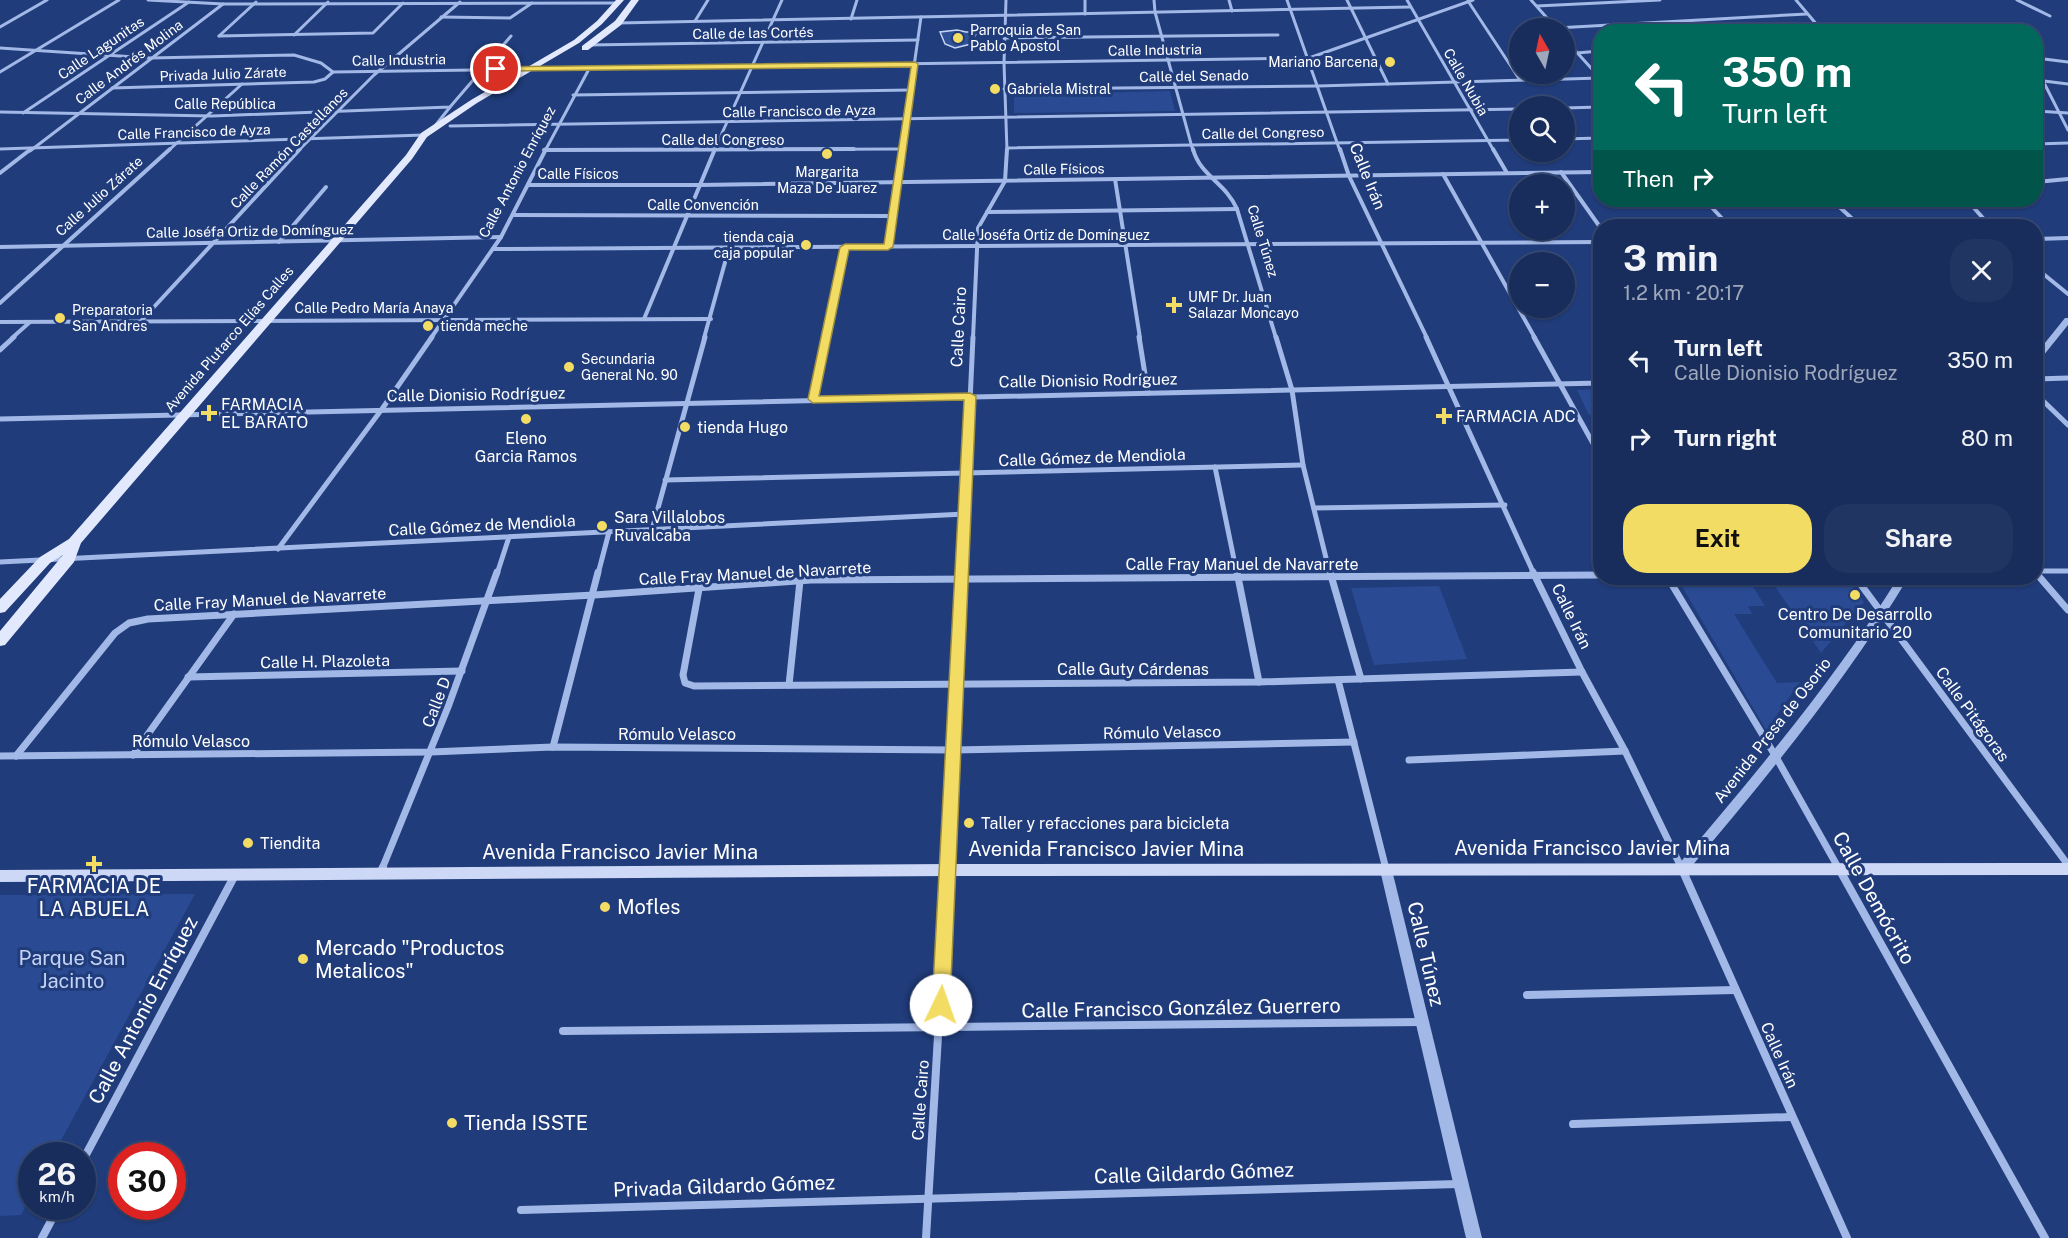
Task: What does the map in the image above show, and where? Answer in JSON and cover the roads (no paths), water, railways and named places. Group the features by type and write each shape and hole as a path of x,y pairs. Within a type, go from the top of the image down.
{"main road":[{"path":"579,52 618,23 635,0"},
{"name":"Avenida Plutarco Elías Calles","path":"0,608 45,560 74,542 409,157 424,135 434,127 536,69 601,23 619,2"},
{"path":"534,80 570,58"},
{"name":"Avenida Plutarco Elías Calles","path":"409,157 450,126 486,106"},
{"path":"465,109 477,111"},
{"name":"Avenida Plutarco Elías Calles","path":"0,641 69,559 74,542"},
{"name":"Avenida Francisco Javier Mina","path":"0,876 948,870 2068,867"}],"street":[{"path":"0,27 47,0"},
{"path":"0,72 119,0"},
{"path":"148,0 223,4 328,1 619,2"},
{"path":"259,0 219,36 373,33 403,3"},
{"path":"695,21 708,0"},
{"path":"644,319 726,122 782,0"},
{"path":"851,19 857,0"},
{"name":"Calle Cairo","path":"926,1238 940,1027 978,228 1005,180 1007,148 1004,15 1006,0"},
{"path":"1085,0 1085,14"},
{"name":"Calle Túnez","path":"1154,0 1161,36 1198,164 1232,195 1237,209 1292,390 1303,465 1331,577 1361,679"},
{"path":"1229,0 1232,11"},
{"name":"Calle Irán","path":"1287,0 1349,176 1450,386 1535,576 1582,672 1625,751 1682,869 1847,1238"},
{"path":"1347,0 1388,84"},
{"name":"Calle Nubia","path":"1407,0 1508,173"},
{"name":"Calle Industria","path":"0,48 150,58 294,55 330,68 333,72 1309,58 1473,0"},
{"path":"1531,0 1547,18"},
{"path":"1537,6 1660,0"},
{"path":"1796,0 1815,24"},
{"path":"2018,0 2050,16"},
{"name":"Calle Lagunitas","path":"22,114 190,1"},
{"path":"294,35 328,1"},
{"name":"Calle Ramón Castellanos","path":"141,321 335,112 418,35 461,1"},
{"path":"441,17 510,18 535,1"},
{"path":"1468,1 1509,63"},
{"name":"Calle Andrés Molina","path":"76,116 223,4"},
{"path":"618,23 1410,7"},
{"path":"1628,24 1807,14"},
{"path":"888,247 921,17"},
{"path":"1575,27 1593,26"},
{"path":"1004,38 1278,35"},
{"path":"434,127 511,36"},
{"name":"Calle de las Cortés","path":"589,45 918,40"},
{"path":"1576,53 1593,52"},
{"path":"1576,53 1593,71"},
{"path":"2043,59 2068,62"},
{"name":"Calle Antonio Enríquez","path":"278,549 382,409 501,237 557,125 589,69"},
{"name":"Privada Julio Zárate","path":"112,88 317,82 333,72"},
{"name":"Calle del Senado","path":"1575,79 1593,78"},
{"name":"Calle del Senado","path":"1004,89 1318,86 1509,80"},
{"path":"2044,80 2068,84"},
{"path":"2044,80 2068,130"},
{"name":"Calle Julio Zárate","path":"0,303 242,84"},
{"path":"573,95 911,90"},
{"name":"Calle República","path":"0,112 76,116 335,112 450,107"},
{"path":"1575,108 1593,107"},
{"name":"Calle Francisco de Ayza","path":"450,126 1509,109"},
{"path":"2043,111 2068,112"},
{"path":"0,173 76,116"},
{"name":"Calle Francisco de Ayza","path":"0,149 424,135"},
{"path":"1575,139 1593,138"},
{"name":"Calle del Congreso","path":"1007,148 1509,140"},
{"path":"2043,144 2068,143"},
{"name":"Calle del Congreso","path":"544,150 903,149"},
{"path":"1561,172 1594,219"},
{"name":"Calle Físicos","path":"528,185 700,185 1593,172"},
{"path":"1443,174 1593,443"},
{"path":"1114,179 1148,393"},
{"path":"2043,181 2068,179"},
{"path":"279,242 326,187"},
{"path":"1713,207 1723,219"},
{"path":"1840,207 1852,219"},
{"path":"1973,207 1984,219"},
{"path":"987,212 1237,209"},
{"name":"Calle Convención","path":"514,215 893,216"},
{"name":"Calle Joséfa Ortiz de Domínguez","path":"0,247 501,237"},
{"path":"2043,239 2068,238"},
{"name":"Calle Joséfa Ortiz de Domínguez","path":"493,249 1593,242"},
{"path":"813,399 845,247"},
{"path":"652,530 729,248"},
{"path":"2043,274 2068,294"},
{"name":"Calle Pedro María Anaya","path":"0,322 711,319"},
{"path":"2043,350 2068,320"},
{"path":"0,350 30,322"},
{"path":"2043,379 2068,378"},
{"name":"Calle Dionisio Rodríguez","path":"0,419 1593,383"},
{"path":"2043,401 2068,425"},
{"name":"Calle Gómez de Mendiola","path":"665,480 1303,465"},
{"path":"1215,467 1259,682"},
{"path":"1314,508 1505,505"},
{"name":"Calle Gómez de Mendiola","path":"0,562 965,514"},
{"path":"553,747 609,532"},
{"name":"Calle D","path":"380,874 431,752 509,537"},
{"path":"2043,572 2068,571"},
{"name":"Calle Fray Manuel de Navarrete","path":"16,756 115,633 129,623 148,619 699,589 800,581 1593,575"},
{"path":"2043,580 2068,610"},
{"path":"789,685 800,581"},
{"name":"Calle Demócrito","path":"1672,585 1776,757 2044,1238"},
{"name":"Calle Pitágoras","path":"1861,585 2068,867"},
{"name":"Avenida Presa de Osorio","path":"1682,869 1776,757 1882,613 1899,585"},
{"name":"Calle Guty Cárdenas","path":"699,589 683,675 685,683 694,686 1259,682 1582,672"},
{"path":"133,755 234,614"},
{"name":"Calle H. Plazoleta","path":"188,677 462,671"},
{"name":"Calle Túnez","path":"1338,680 1474,1238"},
{"name":"Rómulo Velasco","path":"0,756 431,752 553,747 954,750 1354,742"},
{"path":"1409,760 1625,751"},
{"name":"Calle Antonio Enríquez","path":"93,1142 235,875"},
{"path":"1527,995 1735,990"},
{"name":"Calle Francisco González Guerrero","path":"563,1031 1423,1022"},
{"path":"1573,1124 1791,1117"},
{"name":"Calle Gildardo Gómez","path":"928,1198 1461,1184"},
{"name":"Privada Gildardo Gómez","path":"521,1210 928,1198"},
{"path":"42,1238 52,1220"}],"place":[{"name":"Parroquia de San Pablo Apostol","path":"958,38"},
{"name":"Mariano Barcena","path":"1390,62"},
{"name":"Gabriela Mistral","path":"995,89"},
{"name":"Margarita Maza De Juarez","path":"827,154"},
{"name":"tienda caja caja popular","path":"806,245"},
{"name":"UMF Dr. Juan Salazar Moncayo","path":"1174,305"},
{"name":"Preparatoria San Andres","path":"60,318"},
{"name":"tienda meche","path":"428,326"},
{"name":"Secundaria General No. 90","path":"569,367"},
{"name":"FARMACIA EL BARATO","path":"209,413"},
{"name":"FARMACIA ADC","path":"1444,416"},
{"name":"Eleno Garcia Ramos","path":"526,419"},
{"name":"tienda Hugo","path":"685,427"},
{"name":"Sara Villalobos Ruvalcaba","path":"602,526"},
{"name":"Centro De Desarrollo Comunitario 20","path":"1855,595"},
{"name":"Taller y refacciones para bicicleta","path":"969,823"},
{"name":"Tiendita","path":"248,843"},
{"name":"FARMACIA DE LA ABUELA","path":"94,864"},
{"name":"Mofles","path":"605,907"},
{"name":"Mercado \"Productos Metalicos\"","path":"303,959"},
{"name":"Tienda ISSTE","path":"452,1123"}],"park label":[{"name":"Parque San Jacinto","path":"72,970"}]}
